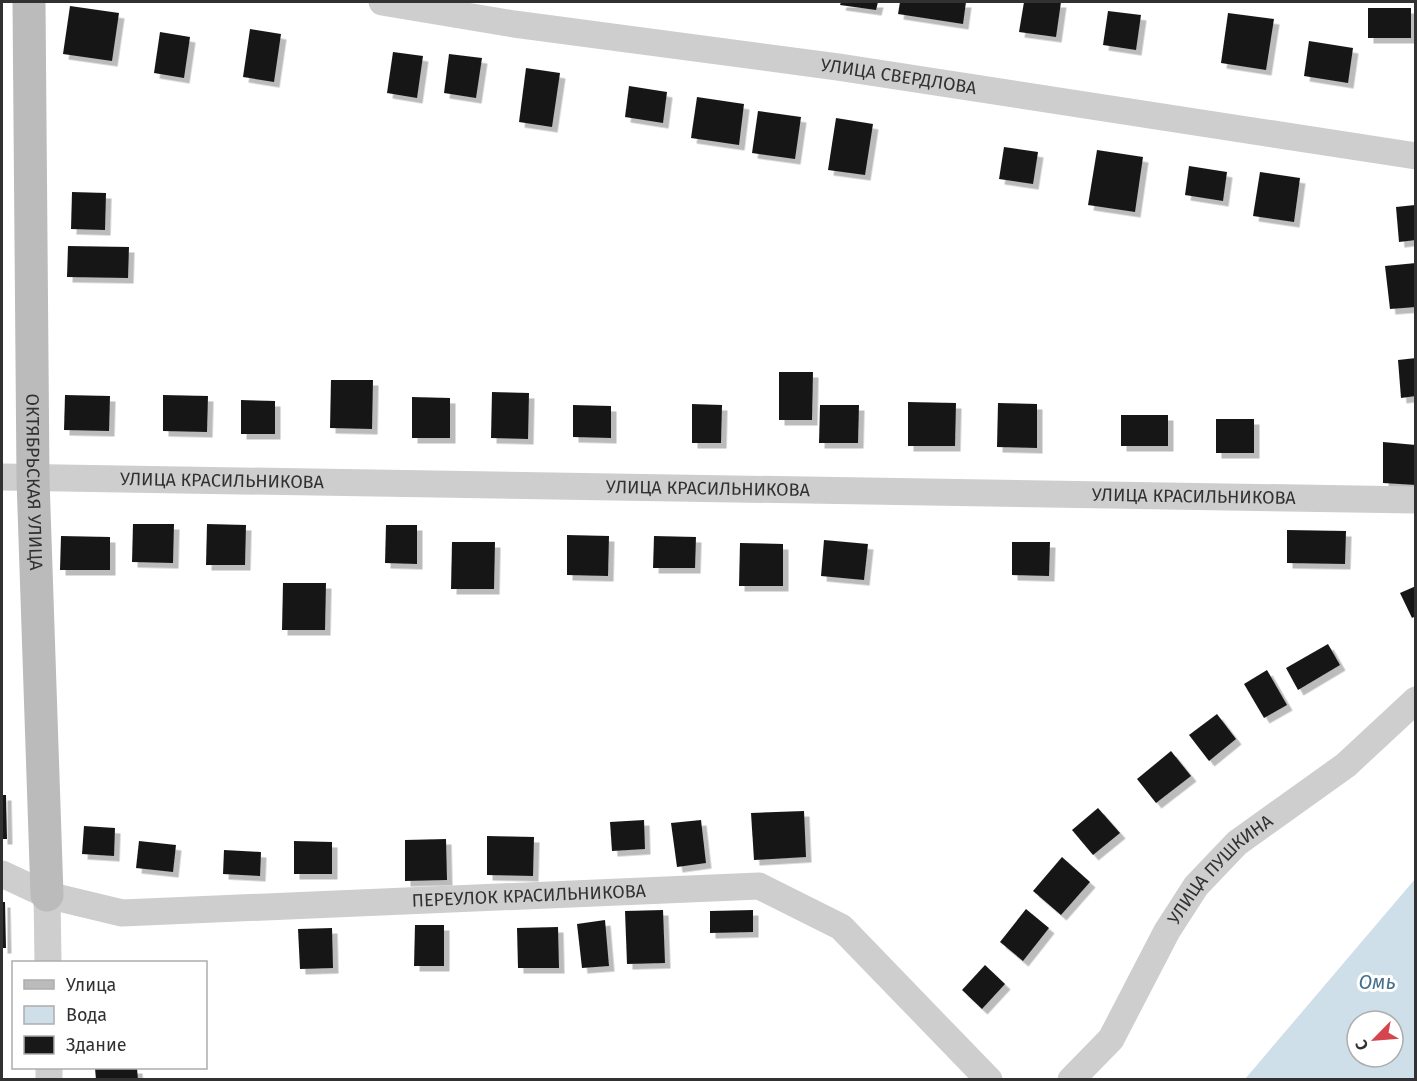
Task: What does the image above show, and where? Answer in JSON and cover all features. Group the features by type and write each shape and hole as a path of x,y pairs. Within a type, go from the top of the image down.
{"street":[{"name":"ОКТЯБРЬСКАЯ УЛИЦА","path":"29,2 17,478 47,895 48,961"},
{"name":"УЛИЦА СВЕРДЛОВА","path":"382,2 513,13 838,67 1416,156"},
{"name":"УЛИЦА КРАСИЛЬНИКОВА","path":"17,478 1416,500"},
{"name":"УЛИЦА ПУШКИНА","path":"1071,1080 1111,1039 1167,931 1196,886 1237,843 1346,765 1416,700"},
{"name":"ПЕРЕУЛОК КРАСИЛЬНИКОВА","path":"2,874 47,895 122,913 759,886 841,927 989,1080"}],"water":[{"name":"Омь","path":"1415,879 1415,1079 1245,1079"}],"building":[{"path":"841,2 878,2 876,10 840,5"},
{"path":"900,2 966,2 963,24 898,14"},
{"path":"1024,2 1061,2 1056,37 1019,32"},
{"path":"70,6 119,13 112,61 63,54"},
{"path":"1368,8 1411,8 1411,38 1368,38"},
{"path":"1108,11 1141,15 1136,50 1103,45"},
{"path":"1228,13 1274,19 1266,70 1221,63"},
{"path":"250,29 281,34 274,82 243,77"},
{"path":"160,32 190,37 184,78 154,73"},
{"path":"1309,41 1353,48 1348,83 1304,76"},
{"path":"393,52 423,56 417,98 387,93"},
{"path":"449,54 482,58 476,98 444,93"},
{"path":"526,68 560,73 552,127 519,122"},
{"path":"629,86 667,92 663,123 625,117"},
{"path":"697,97 744,104 739,145 691,138"},
{"path":"758,111 801,117 795,159 752,153"},
{"path":"836,118 873,124 865,175 828,170"},
{"path":"1004,147 1038,152 1033,184 999,179"},
{"path":"1097,150 1143,157 1135,212 1088,205"},
{"path":"1189,166 1227,172 1223,201 1185,195"},
{"path":"1260,172 1300,178 1294,222 1253,216"},
{"path":"72,192 106,193 105,230 71,229"},
{"path":"1415,205 1416,240 1399,242 1396,207"},
{"path":"68,246 129,247 128,278 67,277"},
{"path":"1416,263 1416,307 1390,309 1385,266"},
{"path":"1416,358 1416,396 1401,398 1398,360"},
{"path":"779,372 813,372 812,420 779,420"},
{"path":"331,380 373,380 372,429 330,428"},
{"path":"492,392 529,393 528,439 491,438"},
{"path":"65,395 110,396 109,431 64,430"},
{"path":"163,395 208,396 207,432 163,431"},
{"path":"412,397 450,398 450,438 412,438"},
{"path":"241,400 275,401 275,434 241,434"},
{"path":"908,402 956,403 955,446 908,446"},
{"path":"998,403 1037,404 1037,448 997,447"},
{"path":"692,404 722,405 721,443 692,443"},
{"path":"573,405 611,406 611,438 573,437"},
{"path":"820,405 859,405 858,443 819,443"},
{"path":"1121,415 1168,415 1168,446 1121,446"},
{"path":"1216,419 1254,419 1254,453 1216,453"},
{"path":"1383,442 1416,445 1416,485 1383,483"},
{"path":"133,524 174,524 173,563 132,562"},
{"path":"207,524 246,525 245,565 206,565"},
{"path":"386,525 417,525 417,564 385,563"},
{"path":"1287,530 1346,531 1345,564 1287,563"},
{"path":"567,535 609,536 608,576 567,575"},
{"path":"61,536 110,537 110,570 60,570"},
{"path":"654,536 696,537 695,568 653,568"},
{"path":"824,540 868,544 864,580 821,576"},
{"path":"452,542 495,542 494,589 451,589"},
{"path":"1012,542 1050,542 1049,576 1012,575"},
{"path":"740,543 783,544 783,586 739,586"},
{"path":"283,583 326,583 325,630 282,630"},
{"path":"1416,586 1416,616 1412,618 1400,593"},
{"path":"1328,644 1340,665 1298,690 1286,668"},
{"path":"1267,670 1287,705 1264,718 1244,684"},
{"path":"1217,714 1236,739 1209,761 1189,735"},
{"path":"1171,751 1191,776 1156,803 1137,779"},
{"path":"2,795 6,795 7,839 2,839"},
{"path":"1098,808 1120,833 1093,855 1072,830"},
{"path":"804,811 806,857 754,860 751,813"},
{"path":"644,820 645,849 612,851 610,822"},
{"path":"701,820 706,863 677,867 671,823"},
{"path":"84,826 115,828 114,856 82,854"},
{"path":"487,836 534,837 533,876 487,875"},
{"path":"446,839 447,880 405,881 405,840"},
{"path":"139,841 176,845 173,872 136,868"},
{"path":"294,841 332,842 332,874 294,874"},
{"path":"224,850 261,852 260,876 223,874"},
{"path":"1062,857 1090,882 1061,915 1033,891"},
{"path":"2,902 5,902 6,948 2,948"},
{"path":"1026,909 1049,928 1023,961 1000,942"},
{"path":"663,910 665,963 627,964 625,911"},
{"path":"753,910 753,932 710,933 710,911"},
{"path":"605,920 609,966 582,968 577,924"},
{"path":"415,925 444,925 444,966 414,966"},
{"path":"558,927 559,968 518,968 517,928"},
{"path":"332,928 333,968 300,969 298,929"},
{"path":"985,965 1005,984 982,1009 962,990"},
{"path":"95,1069 137,1069 138,1080 96,1080"}]}
